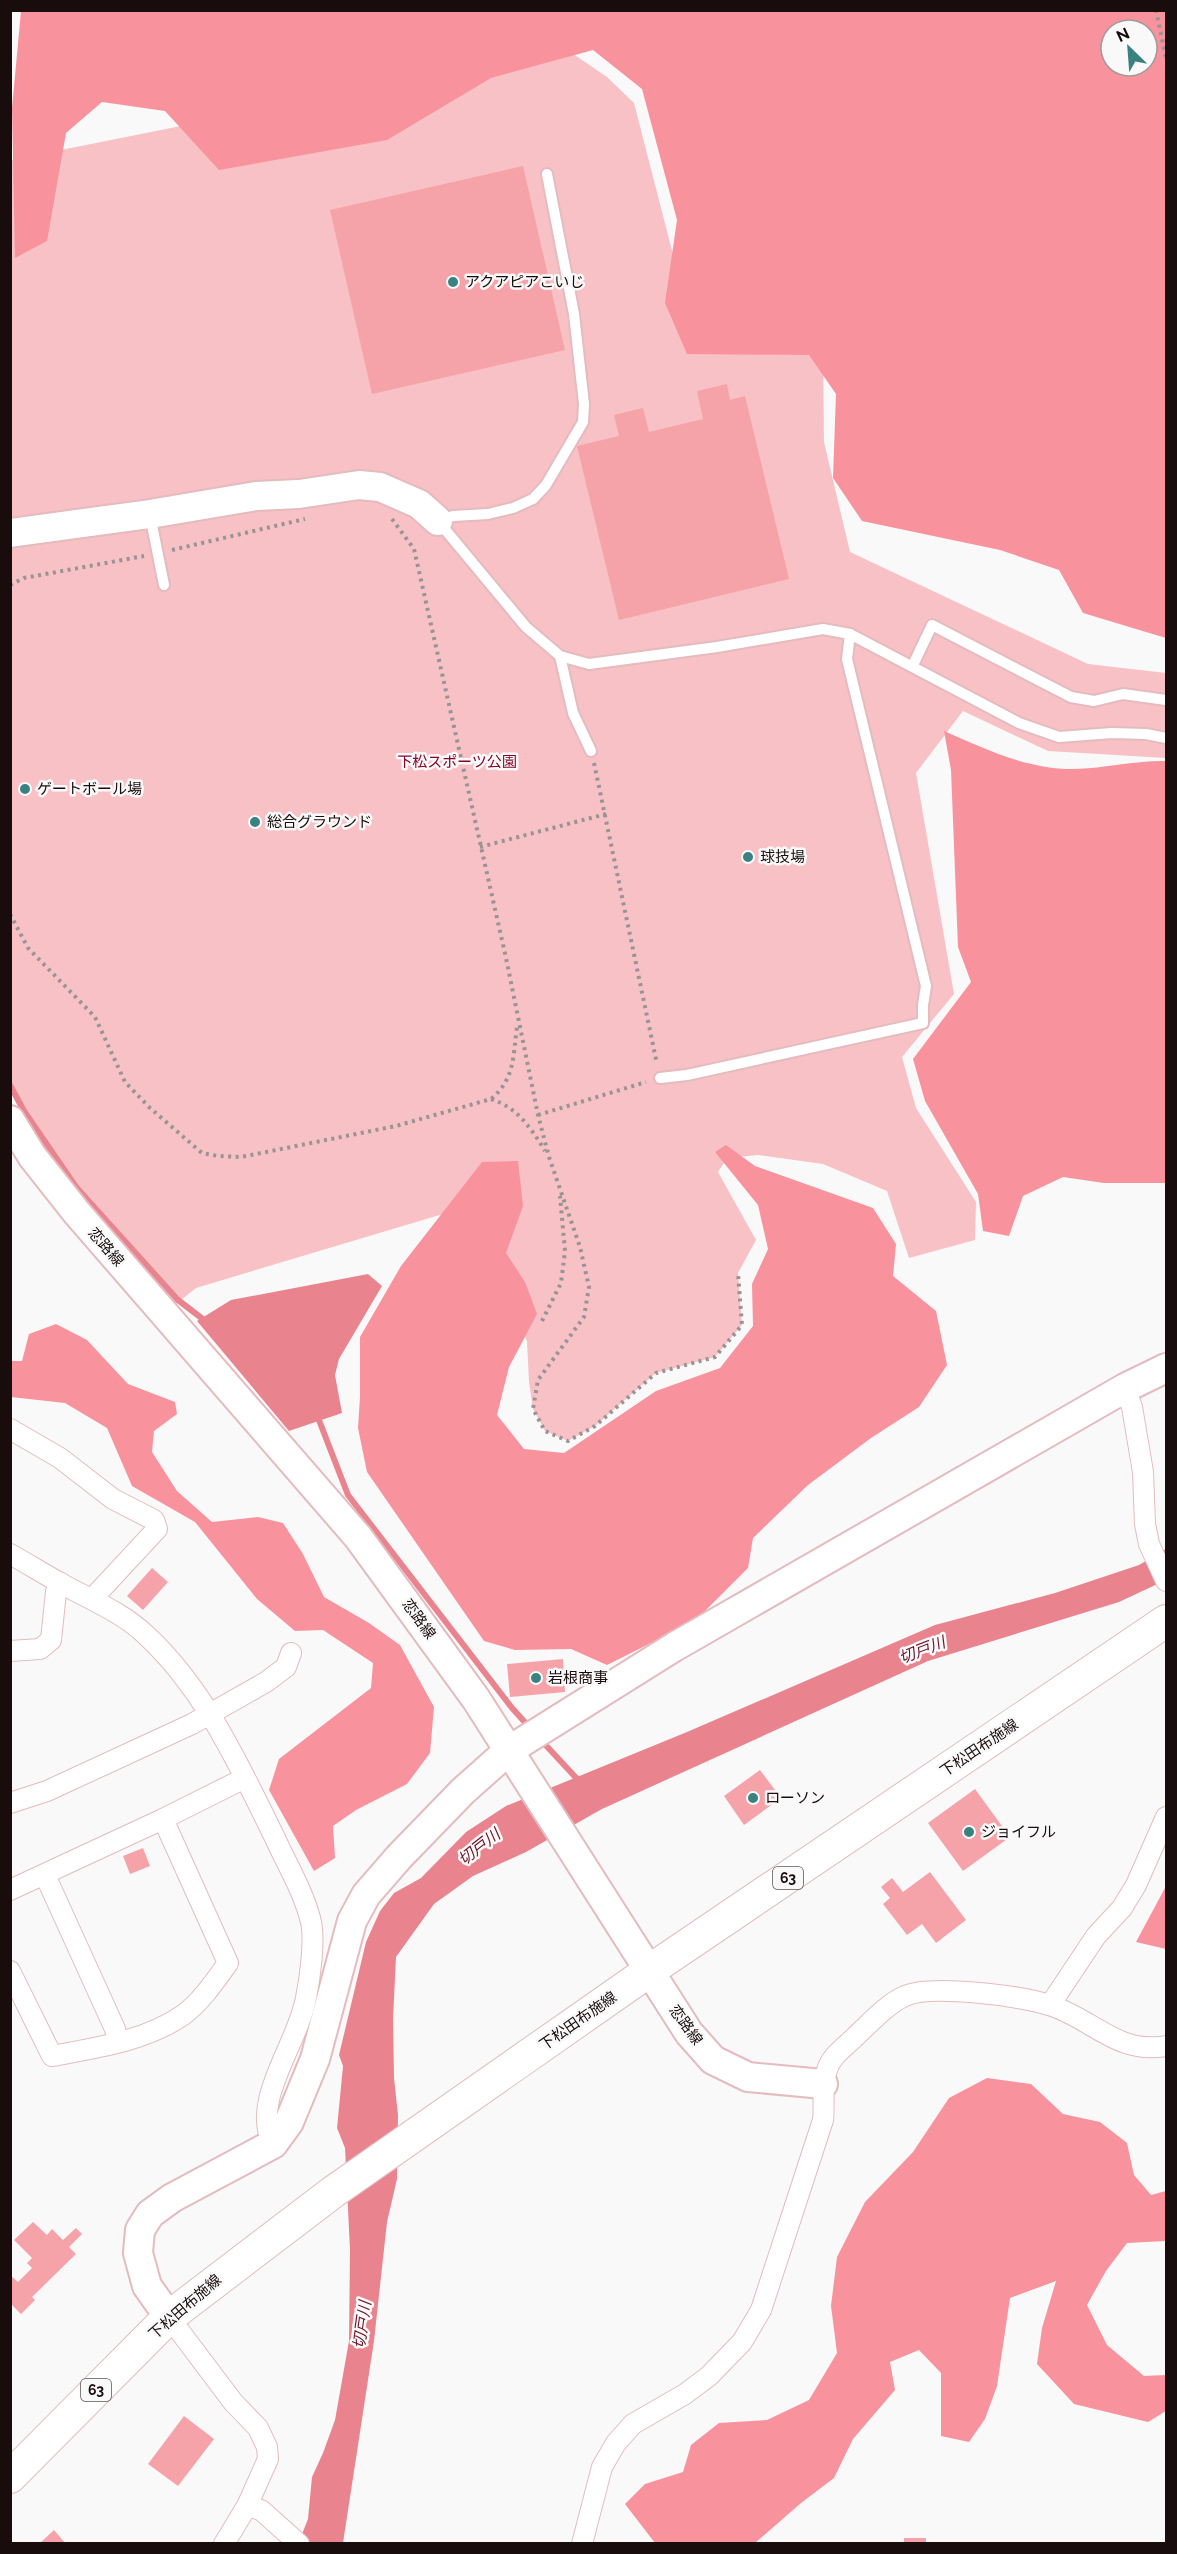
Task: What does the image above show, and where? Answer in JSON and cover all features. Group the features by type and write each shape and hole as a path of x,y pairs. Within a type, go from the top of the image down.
{"main road":[{"name":"下松田布施線","path":"15,2476 169,2317 333,2192 649,1971 1167,1621"}],"street":[{"path":"10,533 150,514 256,496 298,494 359,485 380,487 419,504 438,521"},
{"name":"恋路線","path":"10,1120 32,1155 77,1213 358,1537 476,1699 688,2033 713,2060 748,2077 824,2084"},
{"path":"224,2544 247,2506 267,2459 267,2447 258,2428 233,2402 147,2286 138,2253 140,2230 150,2214 172,2198 273,2144 289,2122 315,2059 352,1921 366,1895 463,1791 508,1751 674,1647 1125,1388 1167,1368"},
{"path":"1125,1388 1132,1407 1143,1472 1145,1524 1149,1544 1167,1581"},
{"path":"10,1430 60,1458 113,1499 154,1520 157,1529 92,1599"},
{"path":"10,1554 123,1616 147,1636 181,1674 228,1745 302,1895 311,1923 306,1999 298,2031 278,2070 265,2115 266,2131 273,2144"},
{"path":"10,1651 40,1649 51,1640 56,1592 61,1583"},
{"path":"10,1803 47,1791 192,1724 286,1667 291,1653"},
{"path":"10,1890 164,1819 245,1778"},
{"path":"1050,2005 1096,1936 1122,1908 1136,1885 1167,1817"},
{"path":"10,1971 52,2056 118,2042 163,2026 184,2014 228,1963 164,1819"},
{"path":"45,1875 115,2029 118,2042"},
{"path":"582,2544 602,2467 616,2443 633,2424 685,2394 709,2376 742,2342 761,2310 823,2120 827,2068 836,2055 874,2019 904,1996 921,1991 945,1991 1050,2005 1075,2015 1109,2037 1135,2047 1167,2046"},
{"path":"247,2506 261,2510 292,2537"}],"lane":[{"path":"547,174 574,315 584,404 583,422 546,485 533,499 513,508 488,514 453,516 438,521 526,627 560,656 589,664 717,647 824,629 850,634 913,665 1019,723 1059,737 1112,733 1167,738"},
{"path":"150,514 164,585"},
{"path":"913,665 932,625 1071,697 1094,701 1123,694 1167,700"},
{"path":"660,1078 699,1072 923,1023 922,1005 926,986 847,659 850,634"},
{"path":"560,656 573,713 591,751"}],"path":[{"path":"1156,10 1167,58"},
{"path":"383,514 391,517 414,549 506,958 538,1115 559,1189 580,1247 589,1287 584,1317 538,1380 533,1410 545,1431 568,1441 595,1426 656,1373 715,1357 742,1325 738,1273"},
{"path":"10,585 24,578 158,553 313,517"},
{"path":"538,1115 660,1078 591,751"},
{"path":"480,847 606,814"},
{"path":"10,914 28,948 95,1017 125,1082 150,1108 202,1153 241,1157 396,1126 491,1099 503,1089 510,1074 518,1025"},
{"path":"491,1099 506,1104 528,1123 549,1157"},
{"path":"542,1320 561,1283 565,1251 559,1189"}],"green space":[{"name":"下松スポーツ公園","path":"566,49 607,77 634,103 695,340 823,346 824,442 850,552 1088,664 1166,673 1166,758 1048,751 963,711 916,773 954,994 902,1057 916,1108 976,1202 975,1240 909,1258 887,1191 823,1164 758,1155 727,1158 718,1172 756,1240 738,1273 742,1325 715,1357 656,1373 595,1426 568,1441 545,1431 533,1409 527,1341 463,1208 196,1288 176,1304 86,1204 45,1150 11,1092 11,160"}],"shaded area":[{"path":"21,11 1166,11 1166,638 1083,613 1059,570 1000,550 862,521 833,478 836,394 809,355 687,354 665,303 677,220 642,89 593,50 491,78 387,140 219,170 165,111 102,102 66,133 47,241 15,258 12,108"},
{"path":"944,731 1003,756 1034,765 1078,769 1166,761 1166,1183 1104,1183 1063,1177 1023,1196 1009,1236 983,1231 978,1194 925,1101 913,1059 971,982 958,947 951,770"},
{"path":"726,1145 755,1166 873,1208 896,1244 893,1276 936,1311 947,1365 919,1407 871,1438 808,1485 753,1538 748,1568 695,1621 607,1665 571,1649 515,1650 484,1641 367,1472 358,1428 360,1337 401,1266 482,1162 518,1161 523,1206 506,1253 525,1282 537,1314 509,1367 497,1415 524,1449 564,1453 656,1391 720,1368 753,1326 752,1284 768,1249 758,1205 715,1152"},
{"path":"56,1324 87,1340 128,1384 175,1402 177,1414 154,1431 152,1452 177,1491 212,1522 258,1517 283,1523 303,1554 324,1597 369,1623 400,1645 434,1707 430,1753 407,1784 356,1810 333,1826 335,1858 314,1871 269,1790 279,1759 371,1688 373,1663 323,1630 295,1631 257,1599 195,1522 132,1486 107,1428 65,1403 11,1397 11,1361 22,1361 29,1334"},
{"path":"1166,1886 1166,1949 1136,1942"},
{"path":"987,2078 1031,2084 1063,2114 1100,2122 1127,2143 1134,2175 1151,2195 1166,2191 1166,2241 1127,2243 1106,2271 1087,2305 1107,2345 1144,2376 1166,2375 1166,2411 1148,2422 1074,2404 1037,2364 1042,2328 1056,2281 1010,2298 997,2386 985,2419 969,2442 941,2436 941,2373 919,2350 890,2362 895,2390 853,2439 834,2478 755,2543 655,2543 625,2504 645,2484 683,2472 691,2445 719,2423 767,2420 809,2400 837,2353 831,2306 837,2257 865,2202 913,2152 949,2098"}],"water":[{"path":"368,1274 382,1286 339,1359 335,1375 342,1413 289,1431 197,1321 231,1300"},
{"name":"切戸川","path":"1166,1549 1166,1580 1119,1602 928,1661 602,1809 526,1852 473,1876 434,1904 396,1957 393,2019 394,2078 398,2115 397,2179 387,2222 374,2341 343,2543 298,2544 308,2519 312,2477 335,2420 349,2341 350,2250 345,2148 337,2128 343,2066 339,2055 366,1942 380,1911 394,1893 421,1878 466,1832 506,1806 687,1732 935,1625 1055,1593 1139,1565"}],"building":[{"path":"523,166 565,350 372,394 330,210"},
{"path":"727,384 730,400 745,396 789,579 619,620 577,446 619,436 614,415 643,408 649,432 703,419 697,391"},
{"path":"152,1568 168,1582 143,1610 127,1596"},
{"name":"岩根商事","path":"563,1659 565,1692 510,1697 507,1664"},
{"path":"760,1770 781,1798 744,1825 724,1796"},
{"path":"975,1789 1010,1837 963,1871 928,1823"},
{"path":"143,1848 150,1866 130,1874 123,1856"},
{"path":"930,1872 966,1920 936,1943 922,1924 907,1935 883,1904 890,1898 881,1887 892,1878 903,1892"},
{"path":"33,2222 47,2235 52,2229 63,2240 76,2228 82,2234 69,2247 76,2254 32,2297 35,2300 21,2314 10,2303 10,2275 18,2282 32,2268 27,2263 32,2258 14,2240"},
{"path":"184,2416 214,2439 178,2486 148,2464"},
{"path":"54,2530 66,2544 39,2544"},
{"path":"904,2538 926,2538 926,2544 904,2544"}],"waterway":[{"path":"10,1085 24,1111 76,1187 178,1300 208,1323"},
{"path":"317,1415 348,1495 512,1708 531,1729"},
{"path":"540,1739 580,1782"}],"place":[{"name":"アクアピアこいじ","path":"453,282"},
{"name":"ゲートボール場","path":"25,789"},
{"name":"総合グラウンド","path":"255,822"},
{"name":"球技場","path":"748,857"},
{"name":"岩根商事","path":"536,1678"},
{"name":"ローソン","path":"753,1798"},
{"name":"ジョイフル","path":"969,1832"}]}
